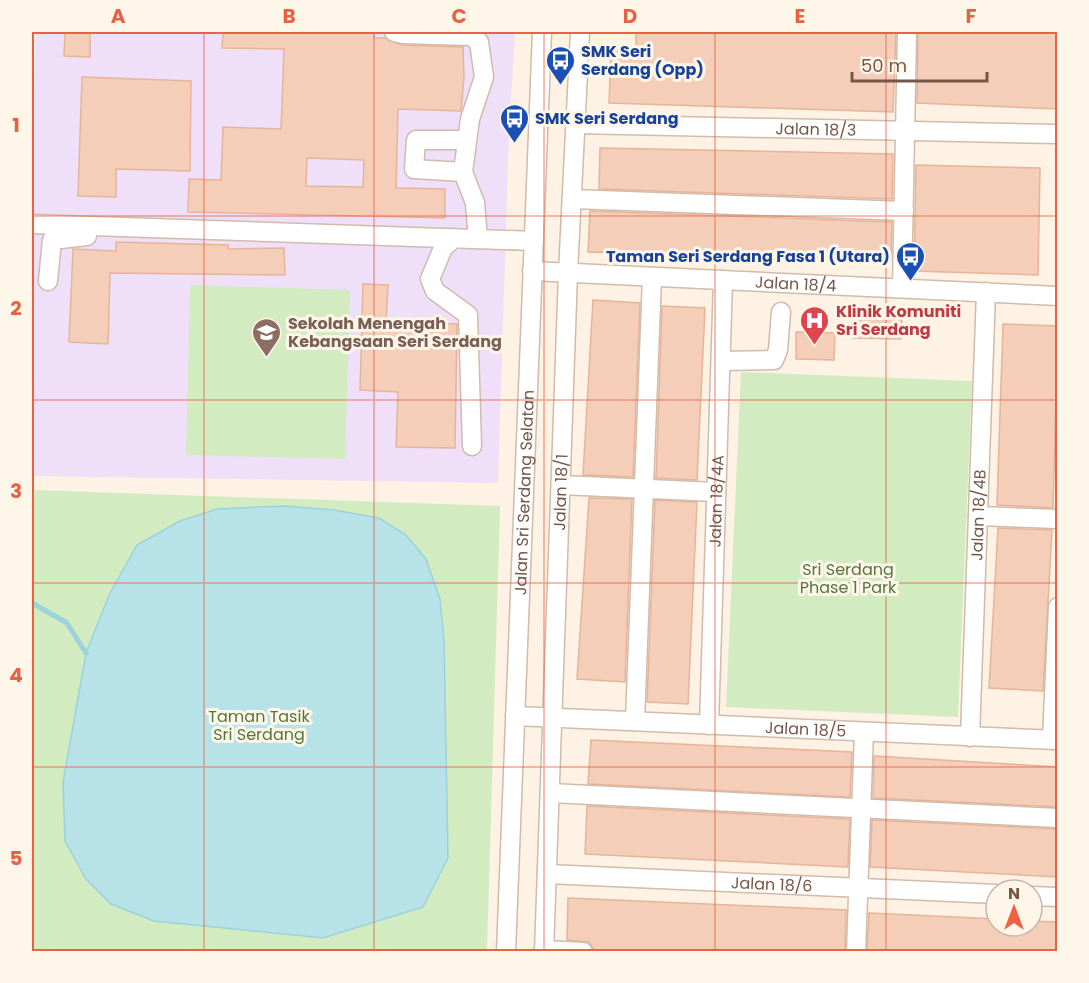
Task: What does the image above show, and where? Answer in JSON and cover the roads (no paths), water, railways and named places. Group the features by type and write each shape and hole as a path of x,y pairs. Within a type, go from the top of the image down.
{"street":[{"path":"393,32 471,36 479,42 484,77 466,140 463,172 475,202 478,239"},
{"name":"Jalan Sri Serdang Selatan","path":"506,951 542,32"},
{"name":"Jalan 18/1","path":"544,951 568,273 580,32"},
{"path":"902,288 907,32"},
{"name":"Jalan 18/3","path":"576,124 1058,134"},
{"path":"463,172 414,169 416,140 466,140"},
{"path":"572,199 904,212"},
{"path":"32,224 534,241"},
{"path":"48,281 51,240 86,237 89,233 87,226"},
{"path":"454,238 443,248 430,279 435,291 468,315 472,446"},
{"name":"Jalan 18/4","path":"532,271 1058,296"},
{"path":"635,721 652,277"},
{"name":"Jalan 18/4A","path":"709,725 723,280"},
{"name":"Jalan 18/4B","path":"970,737 986,292"},
{"path":"721,361 774,360 778,350 782,312"},
{"path":"561,485 716,492"},
{"path":"978,516 1058,519"},
{"path":"1055,740 1058,607"},
{"name":"Jalan 18/5","path":"515,716 1055,740"},
{"path":"856,951 864,732"},
{"path":"550,793 1058,818"},
{"name":"Jalan 18/6","path":"547,874 984,893"},
{"path":"544,951 583,951"}],"water":[{"name":"Taman Tasik Sri Serdang","path":"285,506 334,510 379,518 406,535 426,559 440,599 444,640 448,858 423,907 323,938 154,921 111,904 86,879 65,841 63,782 86,653 109,595 137,545 180,521 217,509"}],"waterway":[{"path":"32,603 67,623 86,653"}],"place":[{"name":"SMK Seri Serdang (Opp)","path":"560,86"},
{"name":"SMK Seri Serdang","path":"514,144"},
{"name":"Taman Seri Serdang Fasa 1 (Utara)","path":"911,282"},
{"name":"Klinik Komuniti Sri Serdang","path":"815,346"},
{"name":"Sekolah Menengah Kebangsaan Seri Serdang","path":"267,358"}],"park label":[{"name":"Sri Serdang Phase 1 Park","path":"848,578"}]}
